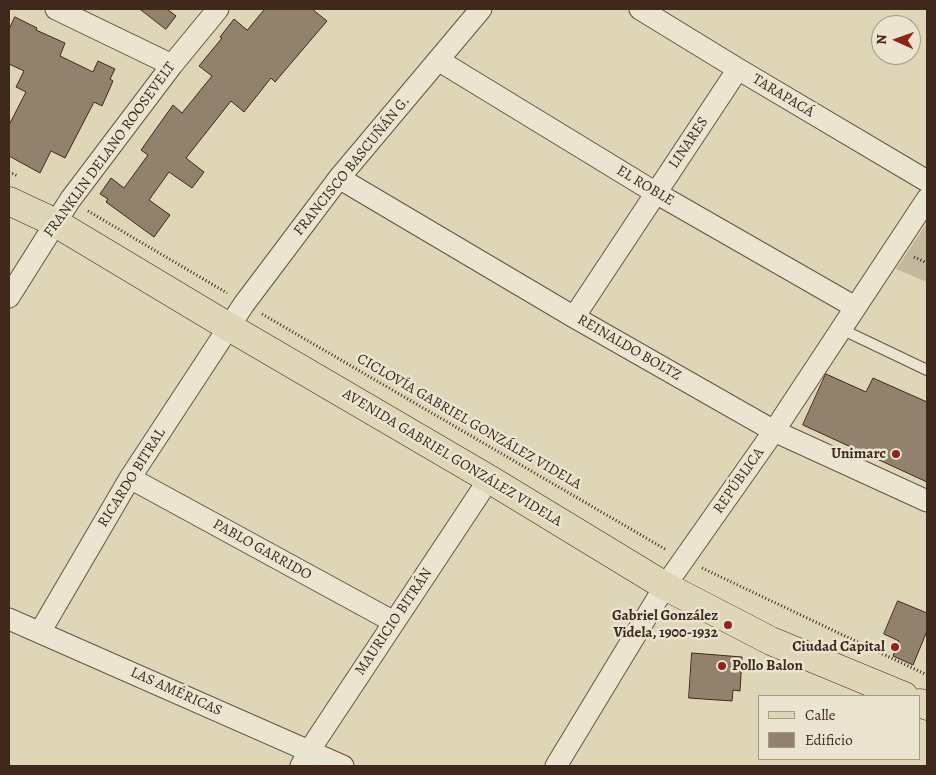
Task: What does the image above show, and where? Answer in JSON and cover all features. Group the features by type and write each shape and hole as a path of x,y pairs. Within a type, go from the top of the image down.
{"main road":[{"name":"AVENIDA GABRIEL GONZÁLEZ VIDELA","path":"9,201 54,222 489,479 665,586 771,642 902,695"}],"street":[{"path":"56,9 172,65"},
{"name":"FRANKLIN DELANO ROOSEVELT","path":"9,297 54,222 172,65 218,9"},
{"name":"FRANCISCO BASCUÑÁN G.","path":"229,327 244,304 339,178 481,9"},
{"name":"TARAPACÁ","path":"640,9 927,181"},
{"name":"EL ROBLE","path":"438,60 656,193 855,307"},
{"name":"LINARES","path":"574,317 738,69"},
{"name":"REINALDO BOLTZ","path":"339,178 574,317 774,431 927,501"},
{"name":"REPÚBLICA","path":"556,766 665,586 774,431 927,199"},
{"name":"RICARDO BITRAL","path":"40,632 130,478 229,327"},
{"name":"PABLO GARRIDO","path":"130,478 394,622"},
{"name":"MAURICIO BITRÁN","path":"305,758 489,479"},
{"name":"LAS AMÉRICAS","path":"9,619 305,758 343,766"}],"lane":[{"path":"842,329 927,370"}],"path":[{"path":"9,172 26,180"},
{"name":"CICLOVÍA GABRIEL GONZÁLEZ VIDELA","path":"70,200 244,304 684,560 927,674"}],"shaded area":[{"path":"927,223 927,282 896,269"}],"building":[{"path":"140,9 167,9 176,16 166,29"},
{"path":"265,9 312,9 327,21 275,82 271,78 244,112 231,101 186,158 204,172 192,188 169,172 149,200 170,215 154,237 106,202 108,199 100,194 111,178 124,188 148,155 141,150 173,105 182,113 212,76 199,66 222,38 220,37 234,19 247,30"},
{"path":"15,17 37,28 36,30 65,43 60,56 93,72 98,61 115,69 110,79 113,81 102,106 94,102 65,158 51,151 40,173 9,156 9,125 26,92 16,87 24,71 9,64 9,30"},
{"name":"Unimarc","path":"826,374 866,392 873,378 927,402 927,482 803,425"},
{"path":"898,601 927,613 927,631 913,665 893,656 899,641 884,634"},
{"path":"692,653 742,657 740,691 733,690 732,701 689,698"}],"place":[{"name":"Unimarc","path":"896,454"},
{"name":"Gabriel González Videla, 1900-1932","path":"728,625"},
{"name":"Ciudad Capital","path":"895,647"},
{"name":"Pollo Balon","path":"722,666"}]}
